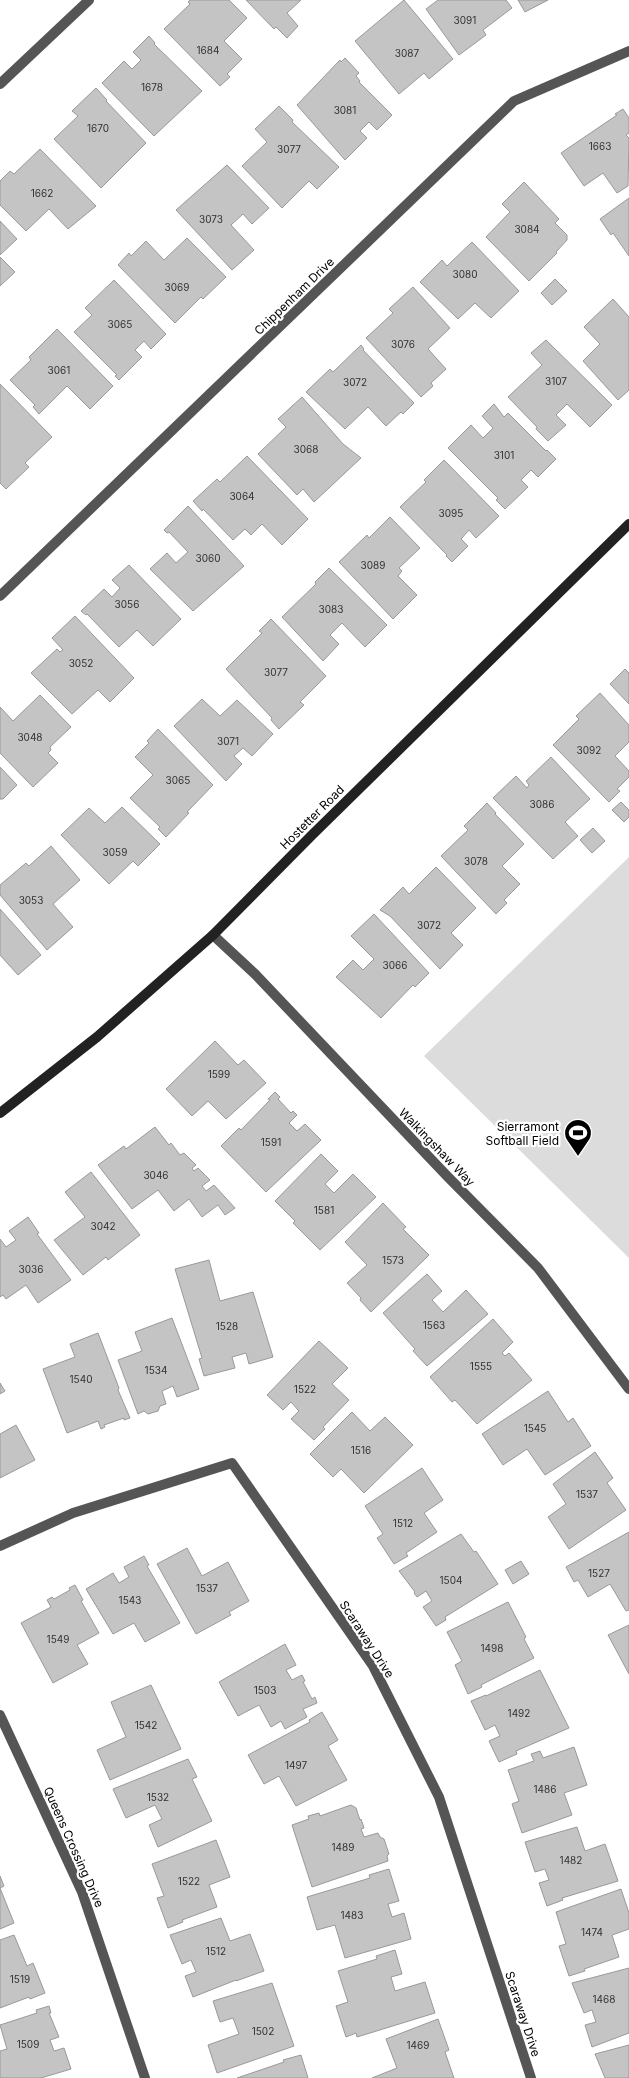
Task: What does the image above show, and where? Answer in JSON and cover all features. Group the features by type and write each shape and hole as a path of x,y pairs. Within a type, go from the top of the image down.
{"main road":[{"name":"Hostetter Road","path":"0,1113 97,1037 213,935 312,835 629,524"}],"street":[{"path":"0,84 89,0"},
{"name":"Chippenham Drive","path":"0,596 514,101 629,51"},
{"name":"Walkingshaw Way","path":"213,935 255,974 448,1177 538,1268 629,1389"},
{"name":"Scaraway Drive","path":"0,1546 73,1513 232,1463 373,1666 438,1797 531,2078"},
{"name":"Queens Crossing Drive","path":"0,1715 82,1892 145,2078"}],"shaded area":[{"name":"Sierramont Softball Field","path":"629,857 629,1258 424,1056"}],"building":[{"path":"190,0 229,0 247,18 224,41 242,59 227,74 230,77 220,86 164,29 190,4 188,2"},
{"path":"246,0 301,0 287,13 298,26 287,38 276,27 274,29"},
{"path":"404,0 453,59 429,79 424,73 399,94 355,41"},
{"path":"438,0 506,0 512,8 483,30 486,35 459,55 426,9"},
{"path":"518,0 548,0 525,12"},
{"path":"149,36 154,44 202,91 154,136 102,83 124,61 132,69 141,60 133,52"},
{"path":"345,58 359,73 356,76 359,82 392,115 377,130 369,122 360,131 367,138 345,160 297,105 340,60 341,62"},
{"path":"96,88 146,143 101,188 54,139 78,116 72,111"},
{"path":"279,106 293,120 292,122 339,167 317,189 309,181 282,208 242,166 267,142 255,129"},
{"path":"623,109 629,118 629,133 626,135 629,138 628,186 617,193 603,173 584,186 561,153"},
{"path":"40,149 96,206 68,229 49,209 26,231 0,205 0,181 10,171 14,174"},
{"path":"227,165 269,208 252,224 243,214 231,225 254,250 232,270 176,210"},
{"path":"524,182 559,219 555,223 567,235 567,240 557,253 529,281 486,237 510,212 502,204"},
{"path":"629,198 629,256 613,233 611,235 600,219"},
{"path":"0,221 17,239 0,255"},
{"path":"187,238 226,277 203,299 201,297 175,323 118,265 129,253 131,256 146,241 164,260"},
{"path":"472,242 519,291 491,318 475,303 458,319 420,282 442,260 447,266"},
{"path":"0,257 15,272 0,286"},
{"path":"555,279 567,291 552,305 541,293"},
{"path":"114,280 166,334 151,349 144,341 135,350 142,357 119,380 115,376 117,375 74,332 92,315 85,308"},
{"path":"413,287 450,328 428,349 446,369 431,383 433,386 421,397 366,338 393,313 389,309"},
{"path":"613,299 629,317 629,390 618,400 583,361 600,344 584,327"},
{"path":"57,329 113,386 90,409 67,386 39,414 33,407 35,405 10,380 31,360 29,357"},
{"path":"546,340 612,405 590,427 567,404 556,415 566,425 548,441 508,397 542,365 531,353"},
{"path":"361,345 363,350 414,403 403,414 401,412 386,426 368,407 345,429 306,392 330,369 333,372"},
{"path":"0,384 52,437 25,463 29,467 6,489 0,483"},
{"path":"302,397 343,444 361,458 314,502 303,489 297,495 258,454 286,427 278,419"},
{"path":"494,404 504,417 508,413 556,459 538,477 531,470 521,480 528,487 505,509 496,500 498,498 448,448 471,425 483,438 493,428 482,416"},
{"path":"247,456 308,519 282,545 262,524 251,535 245,529 233,540 193,501 217,479 220,482"},
{"path":"444,460 499,516 476,538 469,530 461,539 468,546 452,562 400,507 426,482 424,480"},
{"path":"188,506 244,566 193,611 150,569 167,553 176,563 188,552 169,532 167,533 164,530"},
{"path":"390,517 420,548 399,568 402,571 398,576 417,595 393,619 339,562 367,535 369,538"},
{"path":"129,565 181,619 153,646 137,630 119,647 87,614 81,611 104,589 112,597 120,588 112,580"},
{"path":"329,568 387,625 365,647 342,623 330,635 339,644 323,661 282,617 316,584 315,582"},
{"path":"75,616 134,678 110,702 98,690 72,714 31,673 57,649 60,652 63,650 52,638"},
{"path":"271,619 326,676 300,702 304,705 279,729 271,720 272,718 226,669 262,633 259,631"},
{"path":"625,669 629,673 629,704 610,684"},
{"path":"600,693 629,725 629,742 615,756 629,771 629,777 617,789 620,791 609,802 553,745 579,719 576,716"},
{"path":"40,695 71,727 50,747 51,750 48,753 58,763 33,787 0,753 0,707 13,721"},
{"path":"202,699 220,716 237,700 273,734 252,756 243,748 234,756 242,764 226,781 174,726"},
{"path":"158,729 213,785 166,837 158,829 160,827 130,798 153,775 135,757 149,743 147,741"},
{"path":"551,757 590,799 565,822 578,836 553,859 493,798 516,776 527,788 529,785 526,781"},
{"path":"0,767 17,785 3,799 0,799"},
{"path":"621,802 629,810 629,817 624,822 612,810"},
{"path":"487,803 524,844 502,866 520,884 504,900 507,903 496,914 441,856 468,830 464,826"},
{"path":"122,807 160,844 138,866 133,861 109,884 61,835 89,808 105,823"},
{"path":"593,828 605,841 592,853 580,840"},
{"path":"51,846 80,880 53,904 73,927 47,950 0,895 0,885 26,863 29,866"},
{"path":"436,867 476,908 451,933 463,945 440,969 390,916 380,910 403,887 409,894"},
{"path":"0,909 41,955 18,975 0,955"},
{"path":"374,914 429,973 415,987 413,985 381,1018 336,977 353,960 363,970 374,959 351,936"},
{"path":"215,1041 238,1065 244,1060 266,1083 226,1119 208,1101 192,1116 166,1089"},
{"path":"275,1092 280,1097 278,1099 291,1113 293,1111 297,1115 289,1123 297,1131 305,1124 321,1140 266,1192 221,1146 239,1128 241,1130 270,1100 268,1099"},
{"path":"155,1127 169,1145 171,1143 180,1155 184,1153 196,1165 192,1168 194,1171 198,1168 210,1180 202,1186 206,1191 214,1185 235,1208 225,1215 218,1205 202,1217 189,1199 174,1211 158,1190 132,1209 98,1165 124,1146 126,1149"},
{"path":"321,1154 338,1171 325,1184 334,1193 353,1174 376,1197 320,1250 293,1223 295,1221 275,1201"},
{"path":"91,1172 140,1235 108,1260 106,1257 83,1275 54,1240 85,1217 65,1192"},
{"path":"383,1203 406,1227 403,1229 429,1255 371,1312 347,1283 367,1265 345,1242"},
{"path":"28,1217 39,1233 37,1234 71,1280 38,1303 26,1285 6,1299 3,1295 0,1297 0,1239 6,1247 16,1240 9,1231"},
{"path":"209,1260 220,1301 253,1292 273,1357 249,1364 246,1353 232,1357 235,1368 204,1376 199,1359 202,1358 175,1269"},
{"path":"427,1274 442,1291 432,1300 443,1312 466,1290 488,1314 427,1366 413,1351 415,1349 383,1313"},
{"path":"172,1318 199,1389 177,1397 173,1386 162,1391 166,1404 160,1406 158,1411 148,1414 144,1411 138,1414 118,1360 142,1351 135,1332"},
{"path":"493,1319 513,1342 502,1353 505,1356 509,1353 532,1380 477,1424 455,1400 452,1402 430,1377"},
{"path":"98,1333 130,1418 124,1420 124,1418 104,1425 105,1427 101,1429 98,1421 67,1433 43,1369 75,1357 70,1344"},
{"path":"319,1341 348,1368 332,1384 349,1400 323,1427 325,1429 314,1440 291,1419 299,1411 291,1402 283,1410 267,1395"},
{"path":"0,1383 5,1391 0,1394"},
{"path":"548,1391 568,1422 573,1418 591,1446 545,1475 527,1449 503,1465 482,1434"},
{"path":"352,1412 370,1431 385,1417 413,1445 364,1493 341,1469 333,1477 310,1454"},
{"path":"16,1425 35,1460 0,1478 0,1434"},
{"path":"595,1452 613,1478 607,1483 626,1510 569,1549 548,1517 566,1504 553,1484"},
{"path":"422,1468 443,1500 424,1513 437,1532 406,1553 408,1556 394,1564 377,1538 383,1534 365,1506"},
{"path":"629,1532 629,1610 626,1611 610,1584 588,1597 578,1580 574,1582 566,1567"},
{"path":"461,1534 474,1552 476,1551 498,1584 445,1617 446,1620 436,1626 423,1607 432,1601 426,1591 417,1597 399,1571"},
{"path":"187,1548 202,1576 228,1562 249,1601 229,1612 231,1615 196,1634 157,1564"},
{"path":"144,1556 149,1565 147,1566 180,1623 145,1642 134,1623 113,1634 86,1589 113,1573 119,1583 129,1577 124,1567"},
{"path":"521,1561 529,1574 513,1584 505,1570"},
{"path":"75,1585 83,1600 81,1601 99,1633 77,1645 88,1664 53,1683 21,1623 51,1607 47,1600 52,1597 54,1599"},
{"path":"508,1602 526,1637 524,1639 534,1658 481,1685 482,1687 468,1694 455,1665 462,1661 447,1632"},
{"path":"629,1625 629,1674 608,1635"},
{"path":"285,1644 296,1665 286,1670 292,1680 302,1675 305,1681 303,1682 312,1699 315,1697 317,1703 303,1709 307,1717 285,1729 281,1721 271,1727 259,1705 238,1716 219,1682"},
{"path":"540,1670 569,1728 516,1751 517,1754 499,1762 489,1741 500,1736 495,1725 485,1730 471,1701 486,1696"},
{"path":"151,1685 181,1749 110,1780 97,1750 126,1737 111,1702"},
{"path":"322,1712 338,1740 328,1746 347,1780 296,1806 279,1776 264,1784 248,1755 310,1722 309,1720"},
{"path":"574,1747 587,1785 564,1793 572,1815 522,1833 512,1804 519,1801 508,1770 534,1761 531,1754 540,1751 543,1758"},
{"path":"188,1759 197,1777 192,1779 212,1821 158,1847 149,1825 162,1819 155,1805 126,1818 113,1789"},
{"path":"351,1805 356,1808 361,1819 364,1828 361,1829 364,1837 378,1833 384,1839 389,1854 387,1856 388,1861 312,1887 292,1825 309,1819 308,1816 319,1813 320,1816"},
{"path":"577,1827 585,1851 605,1844 618,1881 562,1898 563,1900 547,1906 539,1883 549,1880 545,1869 535,1872 525,1842"},
{"path":"216,1840 230,1877 209,1885 217,1907 182,1920 183,1922 168,1928 157,1898 164,1896 152,1864"},
{"path":"389,1869 399,1901 388,1904 392,1917 404,1913 411,1939 345,1958 335,1925 317,1930 307,1897 370,1878 369,1875"},
{"path":"0,1876 4,1886 0,1888"},
{"path":"0,1888 14,1923 0,1929"},
{"path":"621,1889 629,1913 629,1929 612,1935 619,1957 569,1976 559,1946 566,1944 556,1912"},
{"path":"221,1918 230,1941 250,1934 264,1971 193,1997 185,1976 196,1972 191,1960 182,1964 170,1935"},
{"path":"14,1935 27,1966 33,1963 45,1993 0,2008 0,1940"},
{"path":"395,1950 402,1974 391,1977 395,1991 425,1982 435,2013 357,2037 356,2033 346,2037 336,2006 348,2002 338,1971 377,1959 376,1956"},
{"path":"629,1968 629,2033 592,2047 585,2025 596,2022 592,2010 584,2013 572,1983"},
{"path":"272,1983 294,2046 217,2073 208,2045 239,2034 233,2018 220,2022 213,2001"},
{"path":"49,2006 51,2013 49,2013 59,2037 50,2040 54,2051 64,2048 71,2069 41,2078 0,2078 0,2051 7,2049 0,2025 37,2013 36,2010"},
{"path":"438,2019 449,2050 445,2052 454,2078 372,2078 397,2068 386,2039"},
{"path":"629,2045 629,2078 605,2078 595,2054"},
{"path":"301,2055 308,2078 237,2078 284,2062 283,2060"}],"place":[{"name":"Sierramont Softball Field","path":"578,1157"}]}
